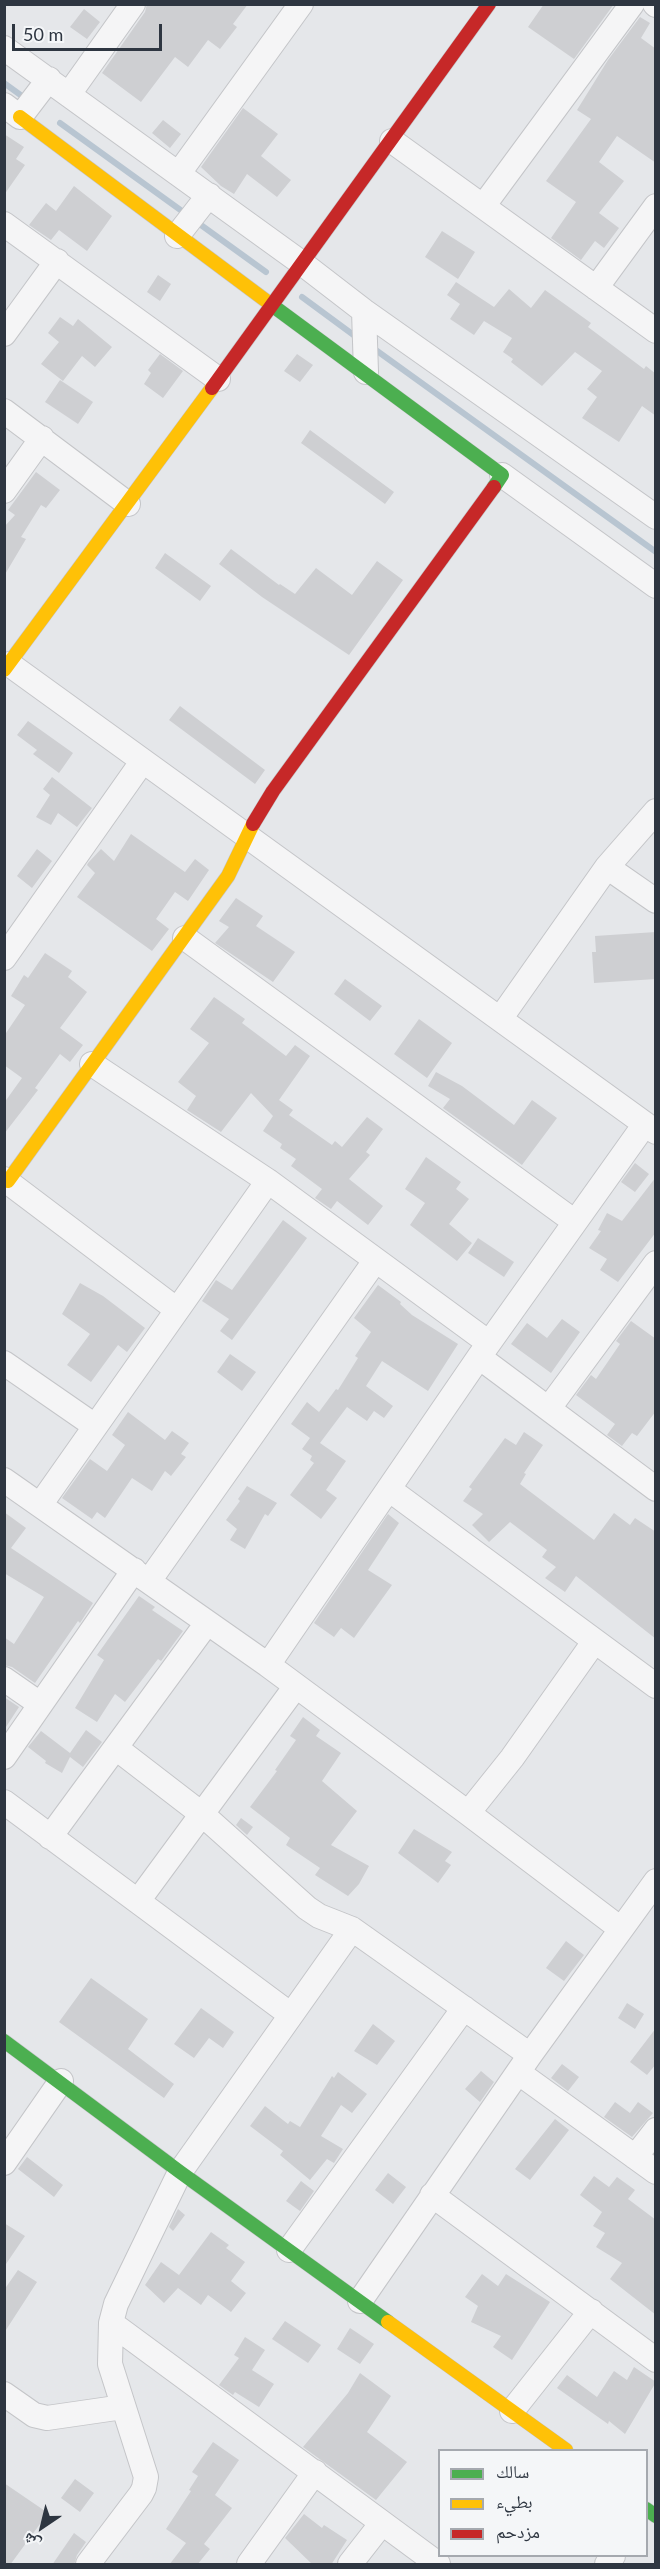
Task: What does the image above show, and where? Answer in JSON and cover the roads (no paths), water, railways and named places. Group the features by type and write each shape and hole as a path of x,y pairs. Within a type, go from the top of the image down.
{"street":[{"path":"179,173 301,4"},
{"path":"268,1665 484,1350 575,1222 650,1128 247,836 7,667 303,264 489,4"},
{"path":"484,206 632,4"},
{"path":"69,94 122,8"},
{"path":"4,48 179,173 363,311 652,508"},
{"path":"49,79 12,111 177,236 656,586"},
{"path":"392,141 656,331"},
{"path":"177,236 209,195"},
{"path":"596,288 656,206"},
{"path":"4,224 218,379"},
{"path":"4,334 57,261"},
{"path":"363,311 366,372"},
{"path":"4,411 128,504"},
{"path":"4,491 42,438"},
{"path":"176,1309 6,1180 185,938 228,876 247,836 273,791 502,475"},
{"path":"4,958 142,762"},
{"path":"500,1019 607,867 656,811"},
{"path":"607,867 656,901"},
{"path":"185,938 575,1222"},
{"path":"92,1064 268,1181 375,1261 484,1350 549,1408 656,1489"},
{"path":"40,1505 268,1181"},
{"path":"4,1757 40,1704 142,1575 375,1261"},
{"path":"549,1408 656,1263"},
{"path":"4,1363 95,1426"},
{"path":"4,1480 268,1665 621,1929"},
{"path":"390,1490 656,1686"},
{"path":"50,1837 207,1623"},
{"path":"468,1813 512,1758 594,1642"},
{"path":"4,1679 40,1704"},
{"path":"138,1901 296,1686"},
{"path":"116,1748 203,1815 307,1908 319,1916 352,1929 464,2008 524,2064 656,2172"},
{"path":"4,1802 291,2015"},
{"path":"360,2301 524,2064 656,1881"},
{"path":"88,2565 144,2488 144,2471 110,2364 111,2323 116,2304 180,2172 352,1929"},
{"path":"289,2250 464,2008"},
{"path":"4,2041 61,2081 180,2172 512,2411 538,2442 560,2449"},
{"path":"4,2163 61,2081"},
{"path":"635,2157 656,2130"},
{"path":"432,2195 656,2360"},
{"path":"512,2411 591,2311"},
{"path":"111,2323 438,2565"},
{"path":"4,2394 34,2415 47,2418 123,2408"},
{"path":"249,2565 315,2472"},
{"path":"350,2565 382,2523"}],"waterway":[{"path":"4,83 26,99"},
{"path":"60,123 186,214"},
{"path":"194,220 266,272"},
{"path":"302,297 359,339"},
{"path":"373,348 656,552"}]}
